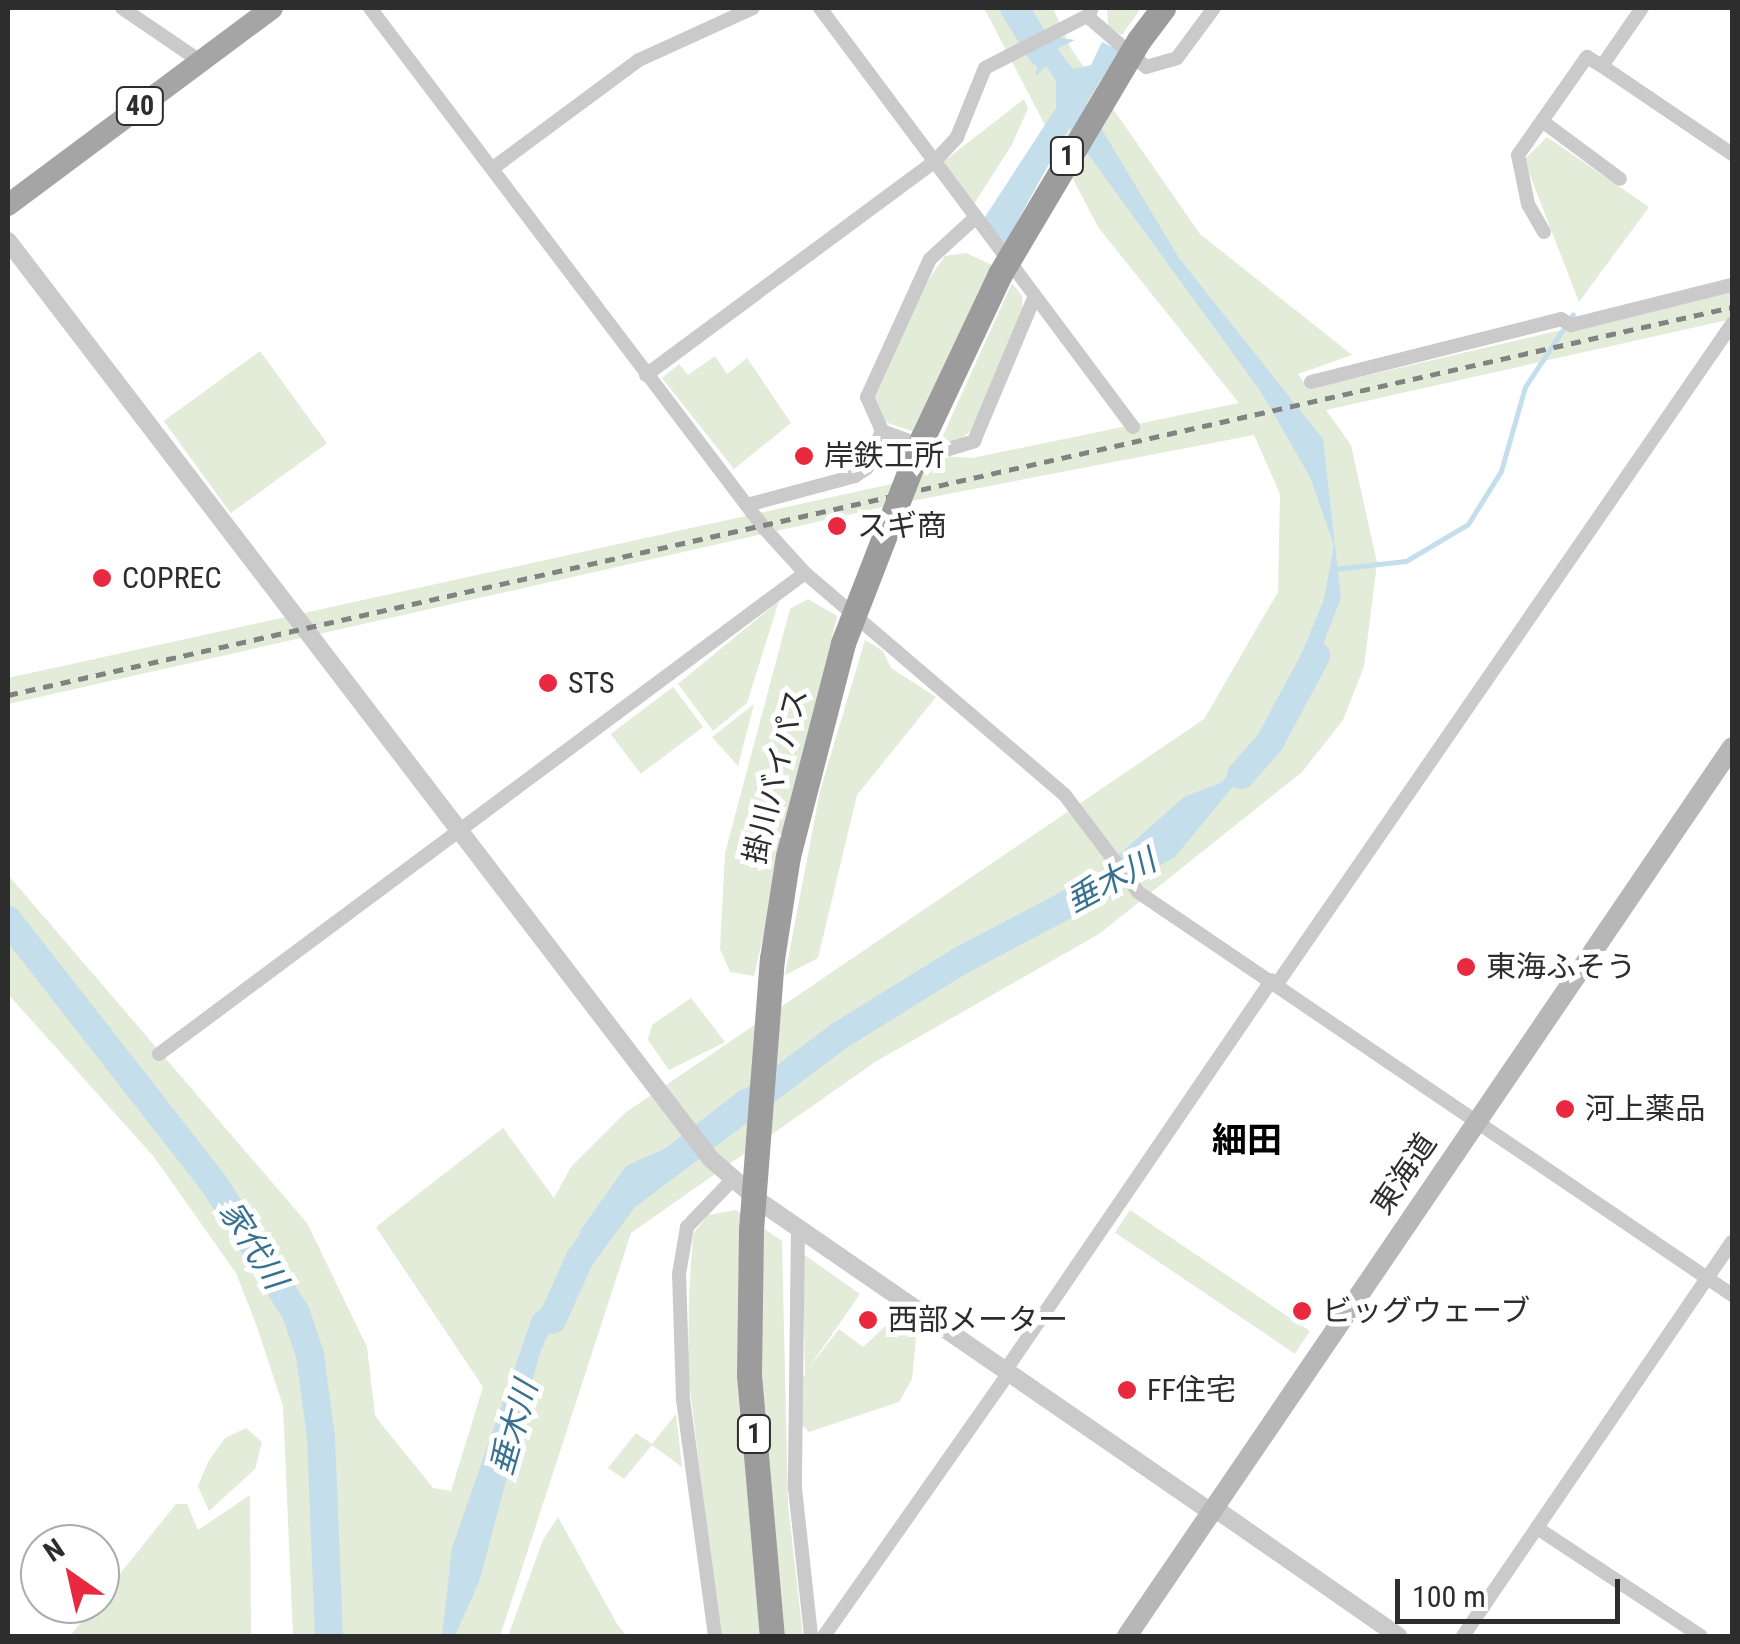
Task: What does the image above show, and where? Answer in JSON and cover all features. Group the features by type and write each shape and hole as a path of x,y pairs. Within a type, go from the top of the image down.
{"highway":[{"name":"掛川バイパス","path":"772,1636 749,1375 750,1230 772,959 788,856 842,643 922,438 1000,274 1162,8"}],"main road":[{"name":"40","path":"8,205 272,8"},
{"name":"東海道","path":"1127,1636 1216,1512 1476,1119 1732,747"}],"street":[{"path":"122,8 200,62"},
{"path":"370,8 646,375 804,573 1064,794 1138,892 1732,1294"},
{"path":"493,168 639,60 752,8"},
{"path":"820,8 1133,427"},
{"path":"646,375 935,161 958,137 985,68 1089,12 1146,67 1177,58 1214,8"},
{"path":"1602,66 1642,8"},
{"path":"1544,232 1528,204 1518,156 1588,56 1732,154"},
{"path":"1542,121 1620,179"},
{"path":"976,217 930,259 866,397 882,430 939,452 974,442 1036,296"},
{"path":"8,241 711,1159 732,1180 798,1228 1398,1636"},
{"path":"1310,382 1561,318 1570,324 1732,285"},
{"path":"824,1636 1732,324"},
{"path":"747,506 855,476 867,468 882,430"},
{"path":"159,1054 804,573"},
{"path":"715,1636 682,1400 679,1274 687,1227 732,1180"},
{"path":"798,1228 795,1488 811,1636"},
{"path":"1462,1636 1732,1242"},
{"path":"1537,1528 1701,1636"}],"green space":[{"path":"984,8 1053,8 1070,47 1200,234 1352,355 1298,374 1309,389 1732,290 1732,319 1326,410 1351,445 1377,563 1364,667 1343,720 1302,772 1099,934 875,1062 631,1233 500,1636 293,1636 283,1406 256,1324 236,1273 154,1157 8,994 8,875 307,1223 367,1347 375,1416 433,1488 451,1491 483,1387 376,1227 503,1128 554,1198 571,1167 625,1113 1204,719 1278,592 1280,494 1254,435 896,504 8,704 8,678 905,481 928,455 972,458 1239,403 1098,227"},
{"path":"1107,8 1141,8 1122,35 1108,26"},
{"path":"1024,99 1028,109 1011,146 974,204 943,162"},
{"path":"1547,137 1649,207 1579,302 1524,160"},
{"path":"966,253 992,265 915,432 882,421 873,400 927,282 945,256"},
{"path":"1012,283 1022,296 1023,317 970,432 950,446 940,442"},
{"path":"260,351 327,443 231,513 164,421"},
{"path":"715,356 727,374 747,358 791,423 734,469 662,378 679,364 688,375"},
{"path":"808,599 837,616 754,976 730,972 720,949 725,853 790,609"},
{"path":"779,601 747,703 713,731 678,684"},
{"path":"865,640 883,651 891,668 936,697 857,795 818,958 785,975 820,791"},
{"path":"673,687 703,727 641,774 611,734"},
{"path":"754,704 738,766 712,737"},
{"path":"691,998 725,1042 669,1070 648,1040 652,1025"},
{"path":"736,1210 782,1241 788,1504 803,1636 720,1636 688,1373 689,1297 693,1234 708,1215"},
{"path":"1130,1210 1310,1331 1295,1354 1115,1232"},
{"path":"803,1254 860,1294 808,1369 839,1329 863,1347 891,1321 907,1321 916,1338 912,1379 899,1402 809,1432 801,1424 798,1383 805,1375"},
{"path":"676,1414 682,1467 652,1445 624,1479 608,1468 636,1433 652,1444"},
{"path":"246,1428 262,1442 255,1469 209,1511 198,1486 208,1462 225,1438"},
{"path":"250,1495 251,1636 70,1636 80,1624 120,1624 120,1574 176,1504 187,1504 198,1530"},
{"path":"558,1517 627,1636 508,1636 543,1540"}],"water":[{"path":"1015,8 1031,8 1048,36 1075,40 1057,49 1073,69 1091,65 1102,42 1120,51 1086,103 1179,258 1323,439 1341,598 1310,678 1266,746 1175,857 1107,894 1062,905 1184,797 1222,782 1277,714 1324,599 1334,545 1310,477 1261,392 1069,128 1001,251 981,223 1056,108 1056,81 1046,66 1036,76 1038,53"},
{"path":"783,1072 628,1190 577,1235 626,1166 666,1148 739,1091"},
{"path":"567,1288 539,1356 480,1579 455,1636 442,1636 452,1548 533,1315"}],"waterway":[{"name":"垂木川","path":"1014,8 1042,53"},
{"path":"1334,569 1406,561 1468,524 1501,471 1525,387 1573,314"},
{"name":"垂木川","path":"1241,775 1270,742 1316,656"},
{"name":"垂木川","path":"552,1320 580,1258 624,1198 842,1034 960,961 1108,883"},
{"name":"家代川","path":"8,920 215,1185 296,1313 310,1355 321,1437 329,1636"}],"railway":[{"path":"8,695 1732,307"}],"place":[{"name":"岸鉄工所","path":"804,456"},
{"name":"スギ商","path":"837,526"},
{"name":"COPREC","path":"102,578"},
{"name":"STS","path":"548,683"},
{"name":"東海ふそう","path":"1466,967"},
{"name":"河上薬品","path":"1565,1109"},
{"name":"ビッグウェーブ","path":"1302,1311"},
{"name":"西部メーター","path":"868,1320"},
{"name":"FF住宅","path":"1127,1390"}],"district":[{"name":"細田","path":"1247,1141"}]}
